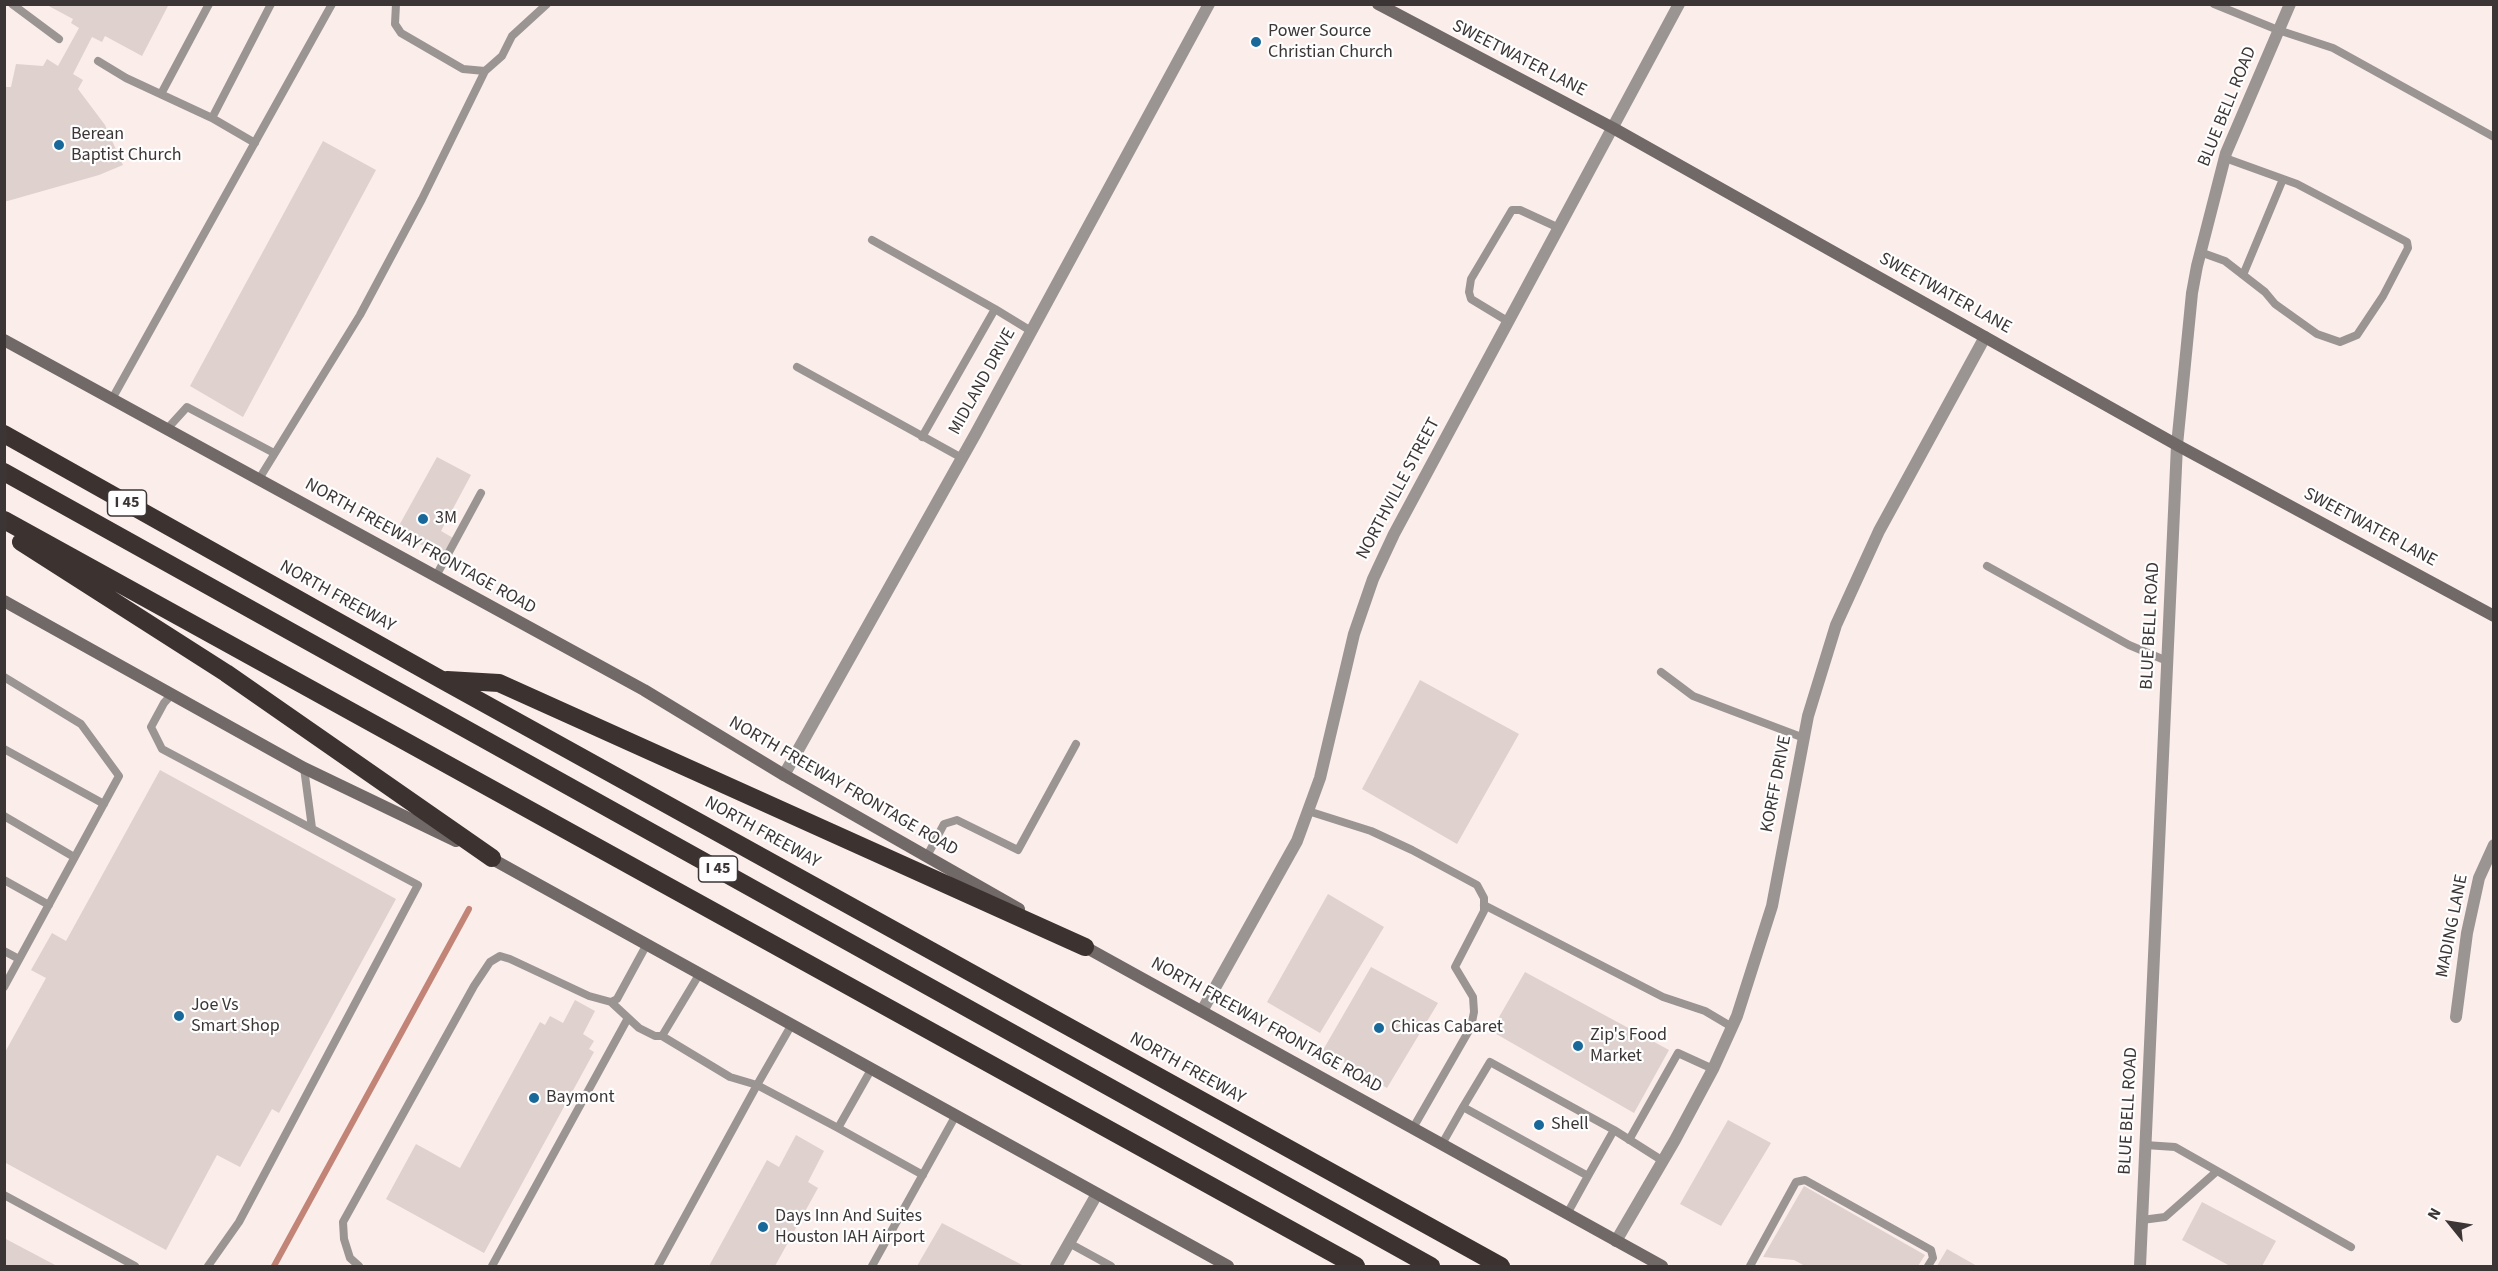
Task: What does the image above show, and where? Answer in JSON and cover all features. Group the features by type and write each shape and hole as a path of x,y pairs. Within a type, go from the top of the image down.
{"highway":[{"name":"NORTH FREEWAY","path":"4,434 441,680 1501,1266"},
{"name":"I 45","path":"4,472 1431,1266"},
{"name":"I 45","path":"4,520 1356,1266"},
{"path":"4,532 226,673 492,858"},
{"path":"441,680 499,683 1085,947"}],"main road":[{"name":"SWEETWATER LANE","path":"1378,4 1613,128 2177,445 2493,616"},
{"name":"NORTH FREEWAY FRONTAGE ROAD","path":"4,340 644,690 784,775 1085,947 1662,1266"},
{"path":"4,601 304,768 492,858 1228,1266"}],"street":[{"name":"MIDLAND DRIVE","path":"784,775 962,458 1209,4"},
{"name":"NORTHVILLE STREET","path":"1202,1011 1297,841 1320,778 1354,634 1373,579 1394,534 1679,4"},
{"name":"BLUE BELL ROAD","path":"2140,1266 2177,445 2192,294 2200,252 2225,158 2289,4"},
{"name":"KORFF DRIVE","path":"1616,1241 1713,1069 1749,982 1772,906 1808,716 1836,625 1879,531 1985,337"},
{"name":"MADING LANE","path":"2456,1017 2467,933 2479,878 2493,845"},
{"path":"1056,1266 1097,1194"}],"lane":[{"path":"12,4 59,39"},
{"path":"161,94 209,4"},
{"path":"212,118 271,4"},
{"path":"112,399 332,4"},
{"path":"396,4 395,24 401,33 462,69 485,70"},
{"path":"259,479 360,315 422,199 485,70 502,57 512,36 547,4"},
{"path":"2214,4 2278,30 2332,48 2493,137"},
{"path":"98,61 212,118 255,143"},
{"path":"2200,252 2225,261 2265,291 2275,304 2317,334 2340,342 2357,336 2383,296 2408,248 2407,242 2398,237 2283,179 2225,158"},
{"path":"2243,274 2283,179"},
{"path":"1509,322 1471,299 1469,292 1471,279 1512,210 1520,210 1559,228"},
{"path":"872,240 1031,331"},
{"path":"922,437 995,309"},
{"path":"797,367 962,458"},
{"path":"167,429 187,407 274,453"},
{"path":"436,576 481,493"},
{"path":"1987,566 2129,645 2167,661"},
{"path":"1661,672 1693,696 1804,738"},
{"path":"4,677 81,724 119,776 4,987"},
{"path":"172,694 164,702 151,726 162,748 418,885 238,1222 208,1266"},
{"path":"927,856 944,824 957,820 1018,850 1076,744"},
{"path":"4,749 104,804"},
{"path":"304,768 312,828"},
{"path":"1308,811 1371,831 1463,876 1477,885 1484,898 1484,911 1455,967 1473,997 1474,1011 1471,1027 1413,1128"},
{"path":"4,816 74,857"},
{"path":"4,880 49,905"},
{"path":"1484,905 1663,997 1705,1011 1732,1026"},
{"path":"611,1002 617,999 647,944"},
{"path":"4,951 19,959"},
{"path":"359,1266 350,1258 344,1239 343,1222 474,986 490,962 500,956 510,958 589,996 611,1002 639,1028 655,1036 662,1036 730,1077 757,1085 923,1175"},
{"path":"662,1036 700,973"},
{"path":"492,1266 628,1018"},
{"path":"658,1266 792,1024"},
{"path":"1629,1140 1678,1053 1713,1069"},
{"path":"1442,1144 1490,1062 1614,1130 1663,1161"},
{"path":"838,1128 872,1068"},
{"path":"1464,1107 1588,1176"},
{"path":"872,1266 957,1115"},
{"path":"1568,1214 1614,1130"},
{"path":"2145,1145 2175,1148 2351,1246"},
{"path":"2142,1220 2164,1218 2216,1172"},
{"path":"1750,1266 1796,1182 1805,1180 1931,1250 1933,1258 1928,1266"},
{"path":"4,1195 135,1266"},
{"path":"1069,1243 1111,1266"}],"building":[{"name":"Berean Baptist Church","path":"45,4 169,4 142,56 105,36 102,42 92,37 73,74 83,80 78,89 105,125 123,165 99,175 4,202 4,87 11,87 16,64 43,66 47,59 58,66 79,28 71,23 73,19"},
{"path":"323,141 376,170 243,417 190,386"},
{"path":"437,457 471,475 441,531 455,539 445,558 396,531"},
{"path":"1420,680 1519,734 1457,844 1362,789"},
{"name":"Joe Vs Smart Shop","path":"160,770 396,899 279,1113 272,1109 240,1167 217,1155 166,1250 4,1162 4,1054 46,978 31,970 52,933 66,941"},
{"path":"1328,894 1384,927 1320,1033 1267,1002"},
{"path":"1371,967 1438,1003 1387,1088 1323,1050"},
{"path":"1525,972 1669,1050 1634,1113 1491,1031"},
{"name":"Baymont","path":"575,1000 595,1011 583,1034 594,1041 589,1049 594,1052 484,1253 386,1199 416,1144 460,1168 540,1022 545,1025 550,1016 563,1023"},
{"path":"1728,1120 1771,1143 1721,1226 1680,1204"},
{"name":"Days Inn And Suites Houston IAH Airport","path":"796,1135 824,1151 808,1182 818,1188 775,1266 709,1266 767,1160 779,1167"},
{"path":"1804,1186 1925,1255 1918,1266 1805,1266 1794,1260 1763,1257"},
{"path":"2202,1202 2276,1241 2262,1266 2230,1266 2182,1240"},
{"path":"942,1223 1024,1266 917,1266"},
{"path":"4,1238 57,1266 4,1266"},
{"path":"1947,1249 1977,1266 1937,1266"}],"waterway":[{"path":"274,1266 469,909"}],"place":[{"name":"Power Source Christian Church","path":"1256,42"},
{"name":"Berean Baptist Church","path":"59,145"},
{"name":"3M","path":"423,519"},
{"name":"Joe Vs Smart Shop","path":"179,1016"},
{"name":"Chicas Cabaret","path":"1379,1028"},
{"name":"Zip's Food Market","path":"1578,1046"},
{"name":"Baymont","path":"534,1098"},
{"name":"Shell","path":"1539,1125"},
{"name":"Days Inn And Suites Houston IAH Airport","path":"763,1227"}]}
